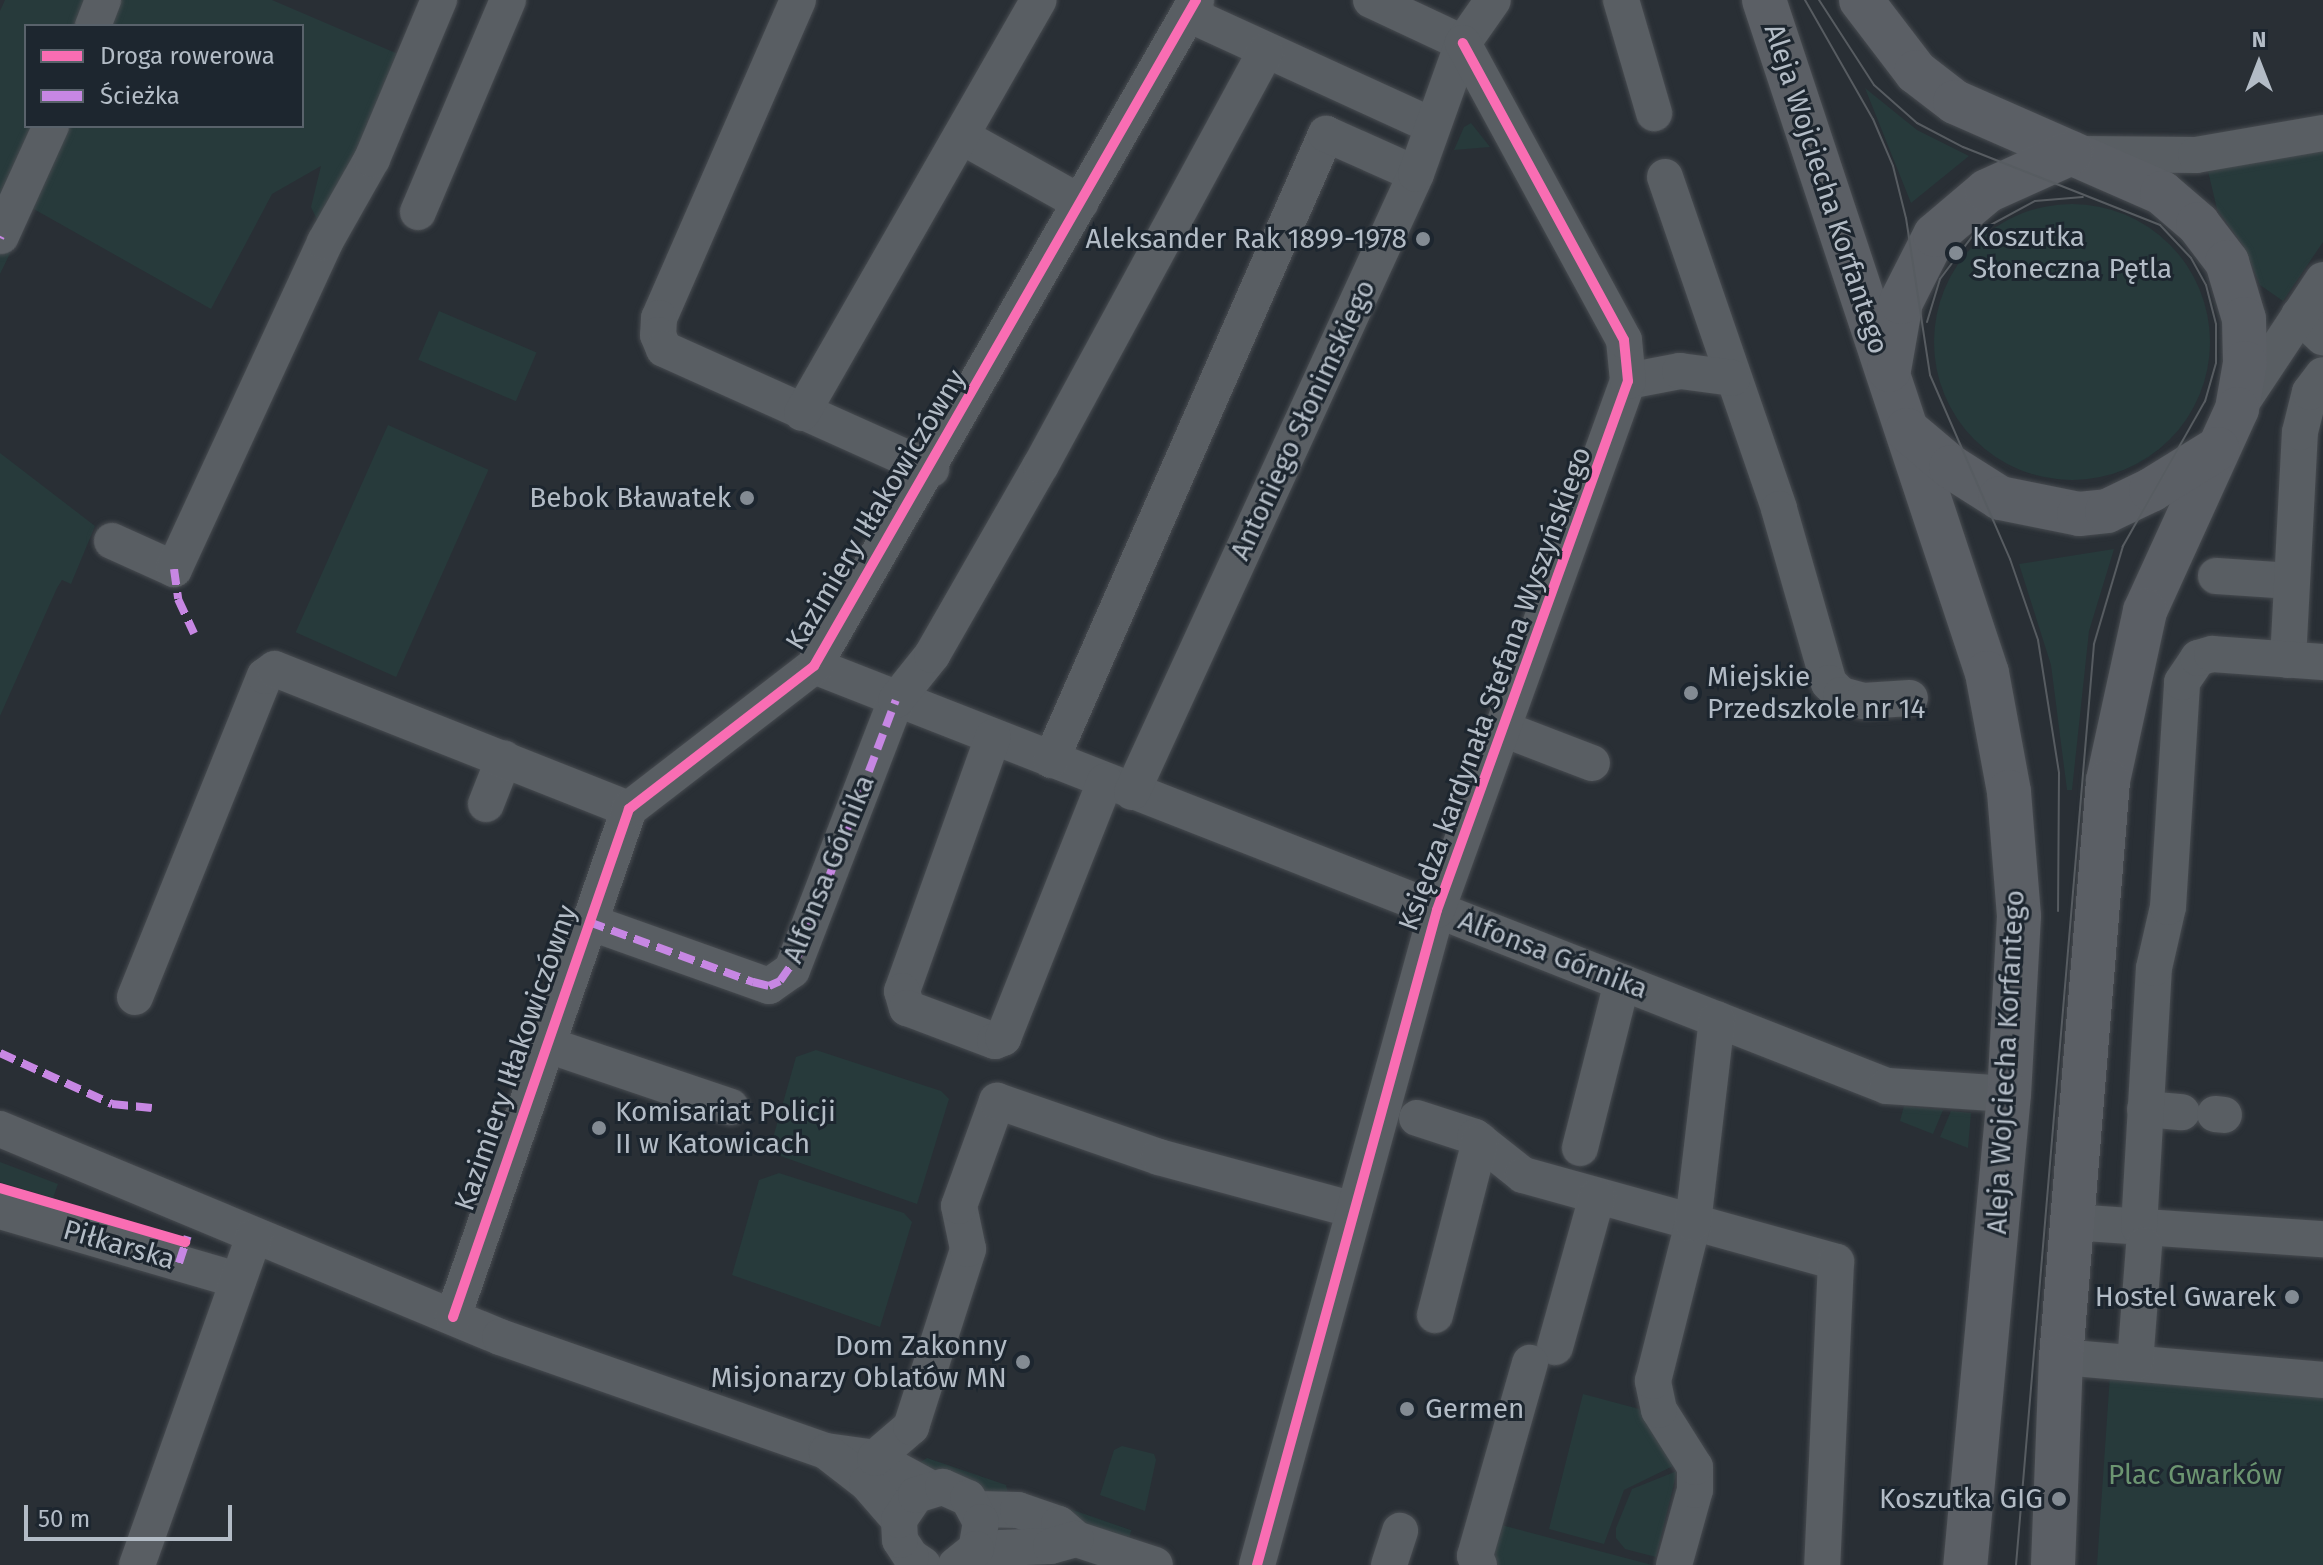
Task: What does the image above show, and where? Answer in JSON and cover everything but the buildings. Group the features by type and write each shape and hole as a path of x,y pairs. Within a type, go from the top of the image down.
{"main road":[{"name":"Aleja Wojciecha Korfantego","path":"1764,0 1987,673 2009,792 2019,916 2009,1094 1965,1565"},
{"path":"1861,0 1916,72 1955,102 2162,193 2198,224 2227,262 2244,319 2245,363 2228,428 2145,611 2116,727 2071,1222 2061,1357 2053,1565"},
{"path":"1888,378 1901,302 1935,235 1987,191 2071,153"},
{"path":"1905,429 1951,467 2000,498 2079,514 2107,511 2151,490 2228,428"}],"street":[{"path":"94,24 103,0"},
{"path":"112,541 174,569 325,242 372,159 439,0"},
{"path":"418,212 508,0"},
{"name":"Kazimiery Iłłakowiczówny","path":"798,0 659,318 658,335 664,349 931,469"},
{"path":"802,413 1039,0"},
{"path":"1371,0 1463,43"},
{"name":"Antoniego Słonimskiego","path":"1118,787 1416,174 1463,43 1493,0"},
{"path":"1621,0 1654,113"},
{"path":"1192,7 1265,52 1433,126"},
{"name":"Kazimiery Iłłakowiczówny","path":"453,1317 545,1044 629,809 814,666 931,469 1192,7"},
{"name":"Księdza kardynała Stefana Wyszyńskiego","path":"1257,1565 1437,910 1506,730 1628,381 1624,340 1463,43"},
{"path":"896,700 932,655 1018,506 1265,52"},
{"path":"1,236 50,128"},
{"path":"2071,153 2196,155 2323,133"},
{"path":"1051,760 1326,134 1416,174"},
{"path":"961,136 1081,203"},
{"path":"1665,177 1815,620 1829,683 1841,695 1863,701 1910,698"},
{"path":"2228,428 2311,326 2323,280"},
{"path":"1628,381 1680,371 1733,378"},
{"path":"2135,1363 2154,968 2168,907 2182,682 2198,658 2212,654 2306,661 2292,581 2300,432 2310,392 2323,375"},
{"path":"2216,576 2292,581"},
{"name":"Alfonsa Górnika","path":"814,666 1887,1086 2009,1094"},
{"path":"135,997 265,676 288,670 629,809"},
{"name":"Alfonsa Górnika","path":"589,922 753,982 769,986 780,981 801,951 896,700"},
{"path":"1506,730 1592,763"},
{"path":"993,737 902,991 907,1008 995,1041 1003,1038 1118,787"},
{"path":"486,804 504,758"},
{"path":"1580,1148 1622,982"},
{"path":"1674,1565 1695,1490 1695,1467 1659,1410 1653,1381 1693,1223 1717,1019"},
{"path":"545,1044 731,1107"},
{"path":"875,1458 911,1427 968,1249 959,1206 997,1101 1159,1157 1354,1210"},
{"path":"2145,1109 2207,1114"},
{"path":"1417,1118 1480,1141 1523,1175 1836,1262 1822,1565"},
{"path":"0,1129 453,1317 826,1451 875,1458 930,1488 957,1490 977,1509 981,1536 966,1557"},
{"path":"1435,1315 1480,1141"},
{"path":"1479,1565 1475,1556 1597,1197"},
{"name":"Piłkarska","path":"0,1211 238,1280"},
{"path":"2071,1222 2142,1236 2189,1231 2317,1239"},
{"path":"137,1565 254,1236"},
{"path":"2061,1357 2323,1380"},
{"path":"826,1451 867,1483 899,1520"},
{"path":"914,1562 900,1540 899,1520 916,1495 930,1488"},
{"path":"977,1509 1018,1510 1059,1524 1055,1550"},
{"path":"1389,1565 1400,1531"},
{"path":"966,1557 1055,1550 1155,1565"}],"green space":[{"path":"5,0 272,0 398,54 323,232 311,207 321,166 272,194 211,309 32,208 0,274 0,11"},
{"path":"1865,88 1917,130 1969,156 1911,203"},
{"path":"1471,123 1490,147 1454,150 1464,127"},
{"path":"2323,149 2323,242 2283,301 2260,285 2244,247 2217,209 2208,171"},
{"path":"2072,204 2125,214 2149,227 2170,244 2187,265 2200,289 2210,342 2200,395 2187,419 2170,440 2149,457 2125,470 2072,480 2019,470 1995,457 1974,440 1957,419 1944,395 1934,342 1944,289 1957,265 1974,244 1995,227 2019,214"},
{"path":"439,311 537,352 516,401 418,360"},
{"path":"388,425 488,470 396,677 296,632"},
{"path":"0,453 95,526 71,584 62,580 57,588 0,716"},
{"path":"2114,549 2089,631 2072,790 2067,790 2051,665 2019,564"},
{"path":"816,1050 941,1091 949,1099 917,1204 769,1152 796,1057"},
{"path":"1904,1106 1943,1110 1933,1134 1900,1121"},
{"path":"1951,1111 1971,1113 1968,1148 1940,1137"},
{"path":"0,1162 58,1184 53,1198 0,1182"},
{"path":"779,1173 904,1213 912,1222 880,1327 732,1275 759,1180"},
{"name":"Plac Gwarków","path":"2110,1375 2323,1396 2323,1565 2097,1565"},
{"path":"1583,1394 1639,1409 1675,1465 1624,1490 1604,1544 1549,1529"},
{"path":"1122,1446 1154,1454 1156,1460 1145,1511 1100,1495 1114,1450"},
{"path":"927,1458 1006,1485 1010,1501 912,1467"},
{"path":"1677,1471 1656,1557 1625,1549 1616,1538 1616,1528 1632,1489"},
{"path":"1035,1497 1131,1530 1128,1541 1031,1507"},
{"path":"1494,1523 1652,1565 1498,1565 1492,1557"}],"tram line":[{"path":"1805,0 1873,119 1893,166 1906,218 1930,375 2010,559 2038,640 2059,773 2058,911"},
{"path":"1819,0 1874,85 1917,123 1963,147 2160,225 2191,258 2206,285 2216,324 2216,363 2205,401 2123,546 2094,644 2016,1565"},
{"path":"1927,322 1940,279 1974,234 2035,201 2083,197"}],"marked path":[{"path":"174,569 178,599 194,634"},
{"path":"589,922 753,982 769,986 780,981 801,951 896,700"},
{"path":"0,1053 112,1104 152,1108"},
{"path":"179,1263 188,1236"}],"cycle path":[{"path":"453,1317 629,809 814,666 1196,0"},
{"path":"1257,1565 1437,910 1628,381 1624,340 1463,43"},
{"path":"0,1188 185,1242"}],"place":[{"name":"Aleksander Rak 1899-1978","path":"1423,239"},
{"name":"Koszutka Słoneczna Pętla","path":"1956,253"},
{"name":"Bebok Bławatek","path":"747,498"},
{"name":"Miejskie Przedszkole nr 14","path":"1691,693"},
{"name":"Komisariat Policji II w Katowicach","path":"599,1128"},
{"name":"Hostel Gwarek","path":"2292,1297"},
{"name":"Dom Zakonny Misjonarzy Oblatów MN","path":"1023,1362"},
{"name":"Germen","path":"1407,1409"},
{"name":"Koszutka GIG","path":"2059,1499"}]}
